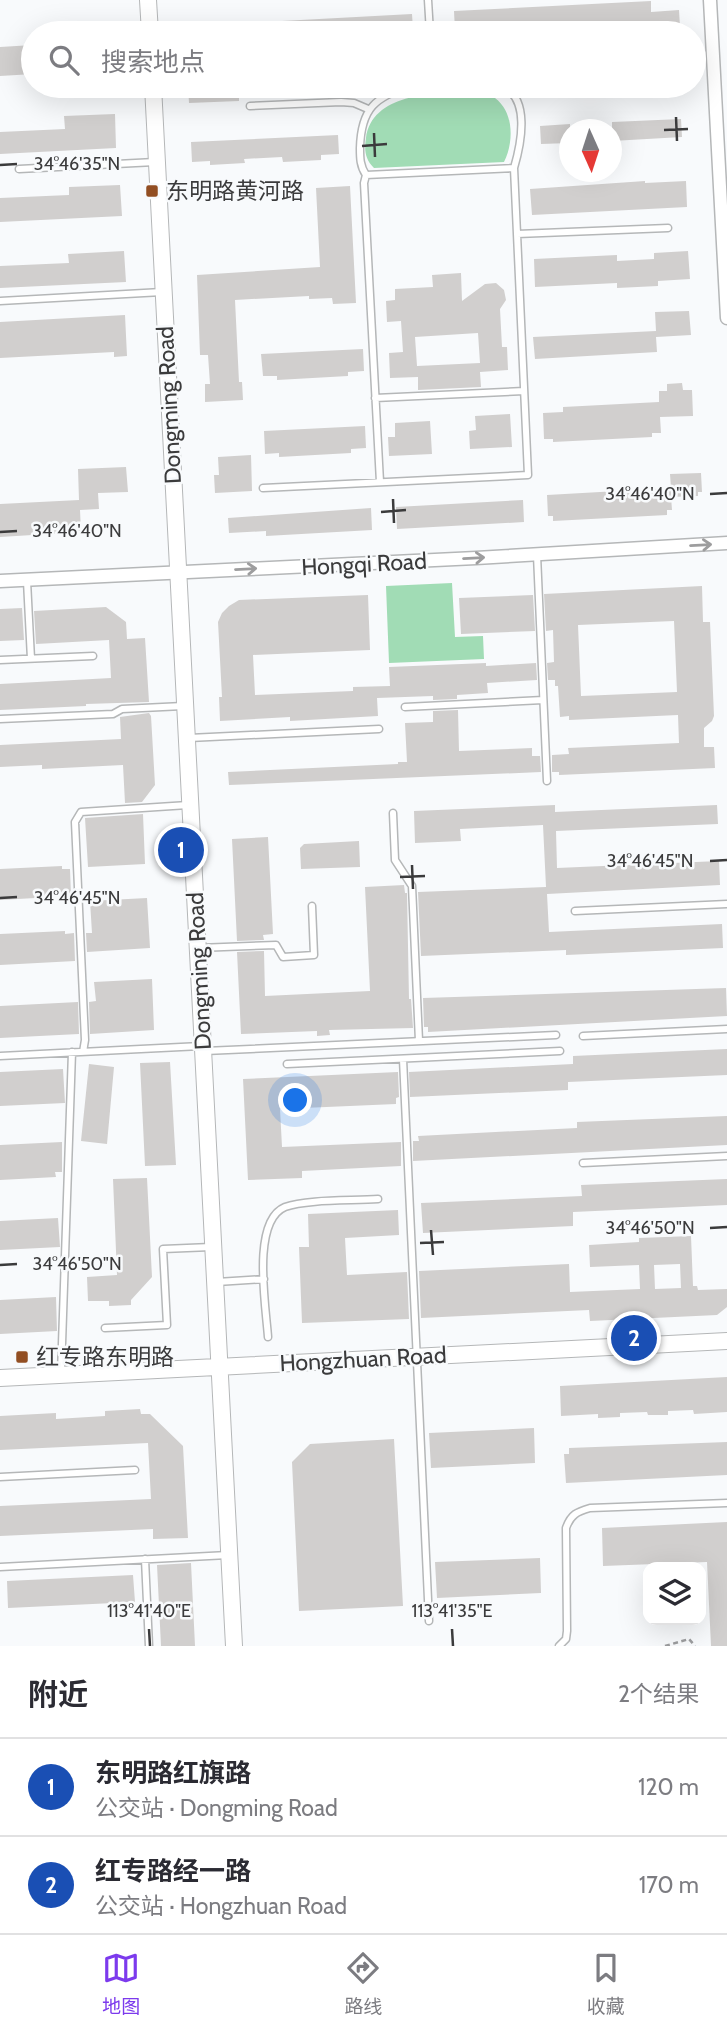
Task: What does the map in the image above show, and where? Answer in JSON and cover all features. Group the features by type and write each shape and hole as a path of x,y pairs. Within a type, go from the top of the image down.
{"street":[{"path":"148,0 149,21"},
{"path":"710,0 727,318"},
{"name":"Dongming Road","path":"154,98 234,1646"},
{"name":"Hongqi Road","path":"0,581 727,544"},
{"name":"Hongzhuan Road","path":"0,1378 727,1341"}],"lane":[{"path":"428,0 429,21"},
{"path":"380,482 364,183 366,174 360,161 360,143 368,109 383,98"},
{"path":"263,488 528,475 514,168 521,146 519,107 515,98"},
{"path":"250,106 341,102 354,103 368,109"},
{"path":"19,169 157,162"},
{"path":"366,174 514,168"},
{"path":"517,234 668,228"},
{"path":"0,301 164,292"},
{"path":"375,398 524,391"},
{"path":"537,555 547,781"},
{"path":"27,580 31,659"},
{"path":"0,660 93,656"},
{"path":"405,707 544,700"},
{"path":"0,719 113,714 122,709 185,706"},
{"path":"187,738 379,729"},
{"path":"83,1052 85,1040 75,822 81,812 190,804"},
{"path":"393,813 395,860 412,886 419,1041"},
{"path":"575,911 727,904"},
{"path":"198,948 276,944 283,957 314,956 312,906"},
{"path":"583,1036 727,1029"},
{"path":"0,1056 556,1035"},
{"path":"287,1064 560,1051"},
{"path":"61,1375 72,1052"},
{"path":"403,1059 429,1622"},
{"path":"583,1163 727,1156"},
{"path":"268,1337 262,1249 266,1232 276,1213 283,1208 299,1204 378,1199"},
{"path":"105,1328 167,1325 163,1250 213,1247"},
{"path":"215,1282 264,1279"},
{"path":"0,1476 135,1470"},
{"path":"559,1646 566,1639 567,1631 566,1528 570,1518 590,1508 727,1503"},
{"path":"0,1567 229,1555"},
{"path":"145,1559 149,1646"}],"path":[{"path":"665,1646 689,1639 695,1646"}],"green space":[{"path":"495,98 509,119 511,137 504,162 374,168 366,154 365,146 371,123 379,112 406,99"},
{"path":"452,583 455,637 483,636 484,659 389,663 386,586"}],"building":[{"path":"651,1 651,12 679,10 680,21 454,21 454,11"},
{"path":"412,14 412,21 283,21"},
{"path":"21,46 21,75 0,76 0,47"},
{"path":"189,98 239,98 239,101 189,103"},
{"path":"115,114 116,148 0,154 0,132 65,129 64,116"},
{"path":"681,119 682,137 622,140 622,122"},
{"path":"559,125 559,143 541,144 540,126"},
{"path":"338,135 339,154 321,155 321,160 283,162 282,157 244,159 245,163 210,165 210,161 192,162 191,142"},
{"path":"686,181 687,207 532,215 530,189"},
{"path":"120,185 122,216 0,222 0,198 69,195 69,187"},
{"path":"350,186 356,303 333,304 332,298 309,299 309,296 235,300 239,382 242,382 243,400 205,402 205,384 210,384 208,355 200,355 197,275 320,267 316,188"},
{"path":"124,251 126,282 0,288 0,266 69,263 68,254"},
{"path":"688,251 690,279 658,281 658,286 617,288 617,283 535,287 534,259 617,255 617,261 654,259 654,253"},
{"path":"461,273 462,301 485,284 496,283 504,290 506,300 500,309 502,347 507,347 508,370 480,372 481,387 418,390 418,377 390,378 389,353 403,352 401,321 387,322 386,301 395,300 395,289 433,287 432,275","holes":["478,333 480,363 417,366 415,337"]},
{"path":"689,311 691,335 656,337 657,352 535,359 533,337 656,331 655,312"},
{"path":"125,315 127,356 114,357 114,352 0,358 0,322"},
{"path":"363,349 364,371 348,372 348,376 277,380 277,376 263,376 261,354"},
{"path":"682,383 683,390 692,390 693,416 660,417 661,433 652,433 652,437 553,442 553,439 544,439 543,413 563,412 563,407 659,402 659,391 667,391 667,384"},
{"path":"510,414 512,447 470,449 469,431 476,430 475,416"},
{"path":"430,421 432,454 389,456 388,437 395,437 395,423"},
{"path":"365,426 366,448 351,449 351,453 279,457 279,453 265,454 264,431"},
{"path":"251,455 252,491 215,493 214,475 219,475 218,457"},
{"path":"126,467 128,492 98,493 99,509 80,510 81,532 0,537 0,504 79,500 78,469"},
{"path":"701,473 702,492 698,492 698,496 671,497 672,510 667,510 667,515 553,521 553,516 548,516 547,495 671,488 670,474"},
{"path":"523,500 524,522 397,529 396,507"},
{"path":"371,508 372,530 266,536 266,531 229,533 228,518"},
{"path":"702,586 703,622 710,622 714,716 704,728 704,747 714,747 715,768 559,775 559,772 552,772 552,755 569,754 568,748 679,743 678,715 569,720 569,716 560,717 558,686 555,686 555,680 548,680 547,663 554,662 553,630 546,631 544,594","holes":["674,621 677,692 581,696 578,625"]},
{"path":"368,595 370,650 253,655 255,695 353,691 353,687 390,686 389,667 536,663 537,680 487,683 488,693 457,695 457,699 433,700 433,696 377,698 378,716 290,721 290,717 220,721 219,697 222,697 218,622 229,606 239,600"},
{"path":"533,595 535,631 461,634 459,598"},
{"path":"106,607 126,622 127,639 145,638 149,702 0,710 0,684 111,678 109,640 36,644 34,611"},
{"path":"22,608 24,640 0,641 0,609"},
{"path":"458,710 459,751 532,748 532,756 540,756 541,772 229,785 228,772 407,762 405,723 433,722 433,711"},
{"path":"149,713 155,785 142,802 125,803 123,765 42,769 42,765 0,767 0,745 121,739 120,717"},
{"path":"555,805 555,812 717,805 718,824 556,831 557,868 719,861 720,885 547,894 549,932 722,924 723,948 566,955 566,950 421,956 418,892 546,887 543,825 460,829 461,841 415,843 414,811"},
{"path":"143,814 145,864 88,867 85,818"},
{"path":"268,837 273,934 263,935 264,940 237,941 232,839"},
{"path":"359,841 360,867 301,869 300,848 304,844"},
{"path":"62,866 62,869 70,869 71,896 0,900 0,869"},
{"path":"404,885 407,893 409,999 413,1028 329,1030 330,1035 317,1036 317,1031 241,1034 237,952 264,951 265,996 370,991 365,887"},
{"path":"147,898 150,948 87,952 86,933 92,933 90,901"},
{"path":"65,931 65,934 74,933 75,961 0,965 0,934"},
{"path":"152,979 154,1030 90,1034 89,1002 96,1001 94,982"},
{"path":"726,988 727,1016 428,1032 428,1027 424,1027 423,998"},
{"path":"78,1002 79,1034 0,1038 0,1006"},
{"path":"727,1049 727,1075 568,1082 568,1090 410,1097 409,1072 573,1064 573,1056"},
{"path":"170,1062 176,1165 145,1166 140,1063"},
{"path":"89,1064 114,1067 107,1144 81,1141"},
{"path":"63,1069 65,1103 0,1106 0,1072"},
{"path":"398,1072 399,1097 396,1098 396,1104 280,1109 282,1147 401,1142 401,1166 302,1171 302,1178 248,1180 243,1079"},
{"path":"727,1116 727,1145 413,1161 413,1141 419,1141 418,1136 577,1128 577,1122"},
{"path":"62,1142 62,1172 55,1172 56,1177 0,1180 0,1145"},
{"path":"147,1178 152,1277 131,1300 131,1305 109,1306 109,1301 88,1301 87,1277 117,1275 113,1179"},
{"path":"727,1179 727,1205 573,1212 573,1226 423,1233 421,1203 582,1196 581,1185"},
{"path":"398,1210 399,1235 345,1238 347,1275 407,1272 409,1319 302,1323 299,1247 309,1247 308,1214"},
{"path":"58,1218 60,1247 0,1250 0,1221"},
{"path":"691,1236 693,1286 697,1286 698,1290 727,1289 727,1307 717,1315 590,1321 589,1310 421,1318 419,1271 569,1264 570,1292 640,1289 639,1265 590,1267 589,1245 639,1242 639,1238","holes":["680,1264 681,1288 655,1289 654,1265"]},
{"path":"56,1297 57,1331 0,1334 0,1300"},
{"path":"727,1377 727,1412 694,1414 693,1410 668,1411 668,1415 648,1415 647,1412 620,1413 620,1417 598,1418 598,1414 561,1416 560,1386"},
{"path":"140,1409 141,1414 150,1414 183,1446 188,1538 153,1539 153,1529 0,1536 0,1506 151,1499 148,1443 0,1450 0,1416 56,1413 56,1419 105,1416 105,1411"},
{"path":"534,1428 535,1463 431,1468 429,1433"},
{"path":"394,1439 403,1606 299,1611 292,1462 310,1444"},
{"path":"727,1442 727,1475 566,1483 564,1454 569,1454 569,1448"},
{"path":"727,1522 727,1646 711,1646 707,1562 643,1562 643,1564 603,1566 602,1528"},
{"path":"540,1558 541,1593 437,1598 435,1562"},
{"path":"191,1563 195,1646 161,1646 157,1565"},
{"path":"133,1575 135,1602 8,1608 7,1581"}],"place":[{"name":"东明路黄河路","path":"152,191"},
{"name":"东明路红旗路","path":"181,850"},
{"name":"红专路经一路","path":"634,1338"},
{"name":"红专路东明路","path":"22,1357"}]}
